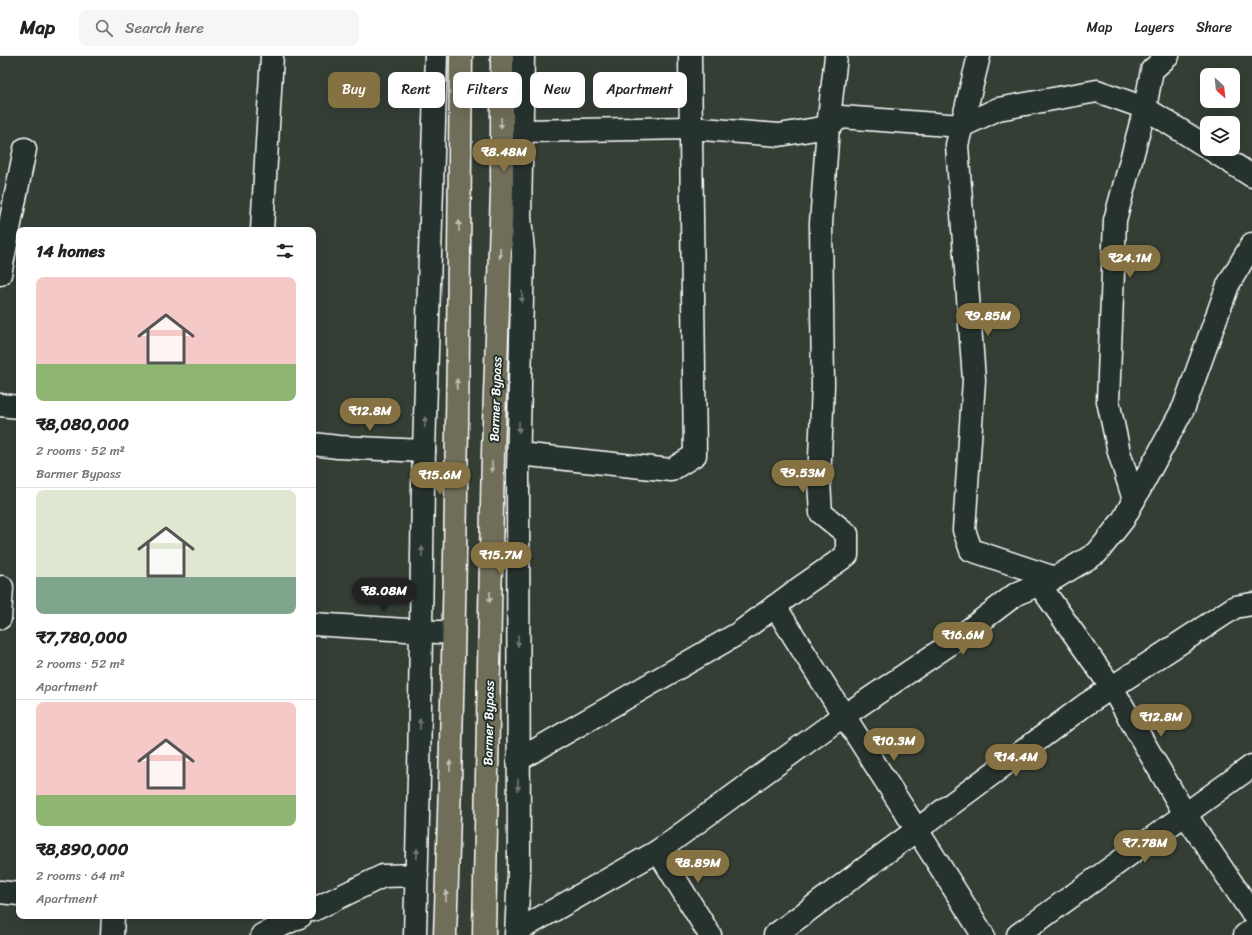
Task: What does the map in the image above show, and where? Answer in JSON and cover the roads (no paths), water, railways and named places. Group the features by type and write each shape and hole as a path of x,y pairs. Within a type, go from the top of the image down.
{"highway":[{"path":"445,935 450,792 453,632 461,56"},
{"name":"Barmer Bypass","path":"484,935 492,468 511,191 502,56"}],"street":[{"path":"262,227 272,56"},
{"path":"415,935 424,451 436,56"},
{"path":"517,933 519,454 523,252 520,216 511,191 522,131 523,56"},
{"path":"519,454 671,470 696,455 690,56"},
{"path":"518,760 739,633 847,555 847,534 821,513 819,482 823,385 820,223 836,56"},
{"path":"979,56 958,146 974,380 964,530 971,550 1047,581 1112,688 1185,814 1252,913"},
{"path":"1134,500 1119,452 1108,401 1115,220 1145,108 1152,63 1168,56"},
{"path":"522,131 690,128 779,135 828,127 841,117 962,126 998,108 1097,91 1145,108 1200,143"},
{"path":"0,274 25,148"},
{"path":"1221,156 1252,176"},
{"path":"517,933 658,851 843,716 953,642 1016,594 1047,581 1097,553 1123,520 1184,407 1228,285 1252,244"},
{"path":"0,405 16,407"},
{"path":"316,444 338,447 424,451"},
{"path":"0,618 7,588"},
{"path":"775,935 1085,705 1235,607 1252,604"},
{"path":"775,606 843,716 918,829 983,935"},
{"path":"316,624 453,632"},
{"path":"1018,935 1252,766"},
{"path":"658,851 710,935"},
{"path":"316,909 384,876 417,875"},
{"path":"0,892 16,894"},
{"path":"112,935 113,919"},
{"path":"262,935 295,919"},
{"path":"1245,935 1252,930"}]}
